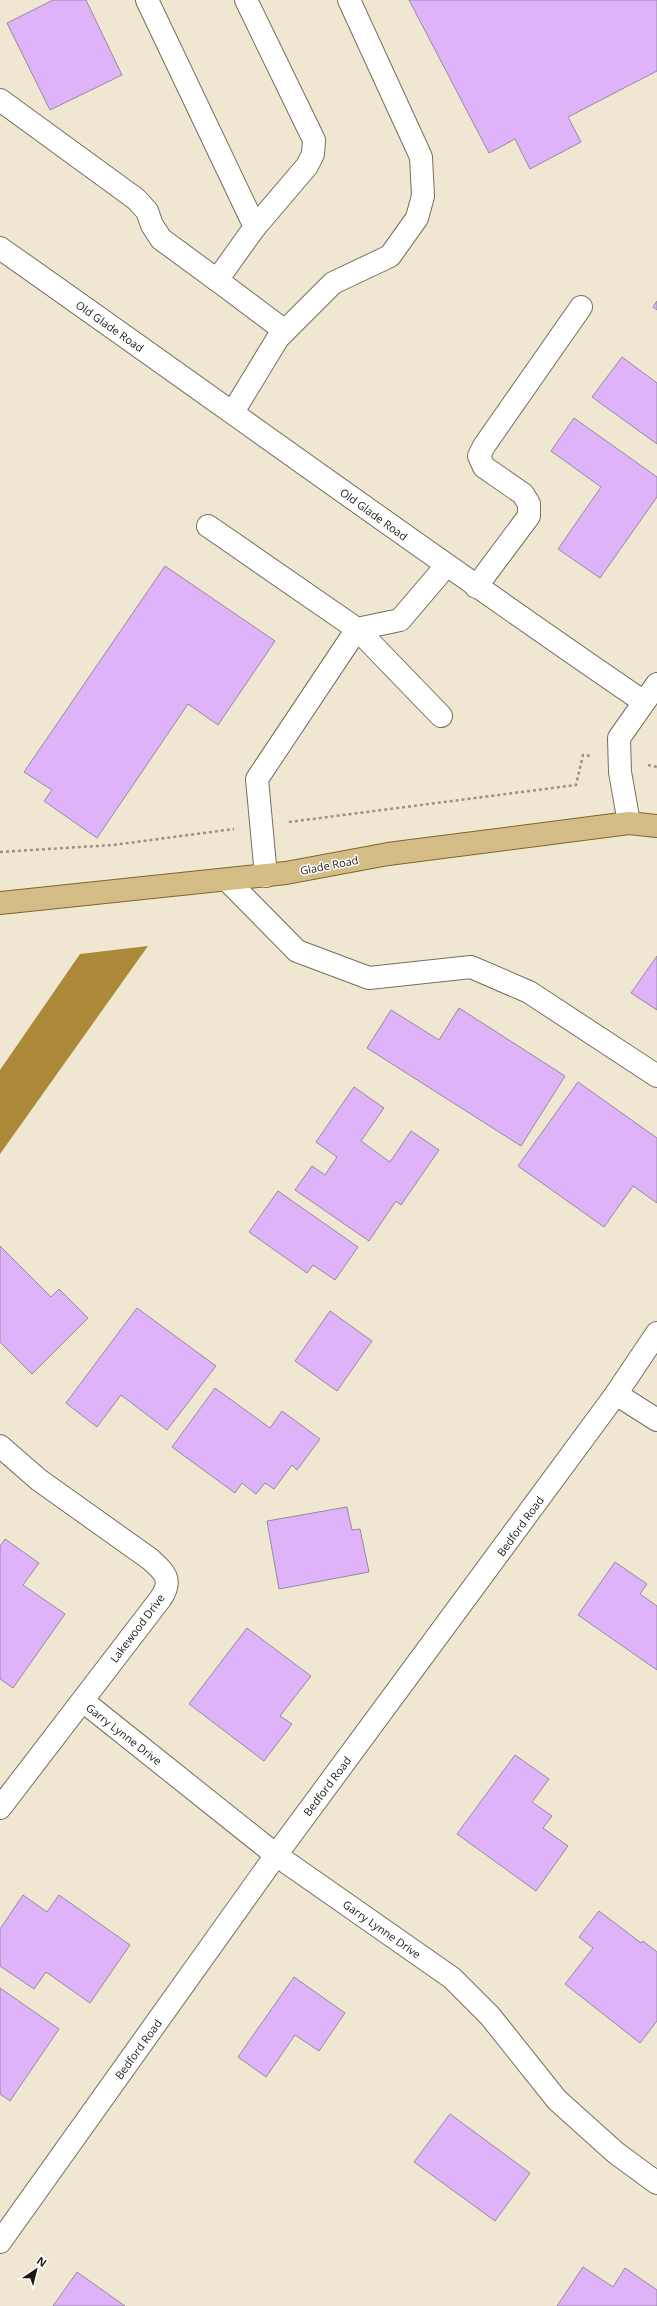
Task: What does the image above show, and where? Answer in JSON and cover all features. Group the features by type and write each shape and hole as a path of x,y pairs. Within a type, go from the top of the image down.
{"main road":[{"name":"Glade Road","path":"0,903 266,876 388,854 629,822 657,826"}],"street":[{"path":"147,0 255,227"},
{"path":"217,280 255,227 307,166 313,154 314,140 246,0"},
{"path":"233,412 278,338 333,283 390,256 417,218 422,196 421,157 349,0"},
{"path":"0,100 136,199 147,211 152,225 161,239 285,331"},
{"name":"Old Glade Road","path":"0,248 233,412 446,566 644,702"},
{"path":"476,587 529,516 529,504 523,494 484,467 479,456 484,446 580,307"},
{"path":"208,526 357,629 441,716"},
{"path":"266,876 257,780 357,629 400,620 446,566"},
{"path":"629,822 619,761 619,738 657,684"},
{"path":"227,880 297,951 369,978 471,967 529,992 657,1076"},
{"name":"Bedford Road","path":"0,2242 276,1855 616,1394 657,1333"},
{"path":"616,1394 657,1420"},
{"name":"Lakewood Drive","path":"0,1446 39,1480 150,1559 161,1569 168,1581 167,1588 161,1598 83,1702 0,1808"},
{"name":"Garry Lynne Drive","path":"83,1702 276,1855 452,1978 490,2016 557,2100 616,2153 657,2183"}],"path":[{"path":"0,852 112,845 576,785 583,755 657,767"}],"shaded area":[{"path":"148,946 0,1154 0,1070 80,954"}],"building":[{"path":"53,0 86,0 122,75 50,110 7,23"},
{"path":"409,0 657,0 657,71 568,117 581,142 530,169 515,139 489,153"},
{"path":"657,301 657,310 653,307"},
{"path":"622,357 657,383 657,444 592,397"},
{"path":"574,418 657,477 657,497 600,578 558,549 601,487 551,451"},
{"path":"165,566 275,641 218,725 188,704 97,838 44,801 52,790 24,772"},
{"path":"657,956 657,1010 631,993"},
{"path":"459,1008 565,1076 521,1146 367,1048 391,1010 439,1040"},
{"path":"578,1082 657,1138 657,1203 633,1186 604,1227 518,1166"},
{"path":"354,1087 384,1108 361,1141 390,1162 411,1131 439,1150 401,1205 396,1201 369,1241 295,1190 312,1166 325,1175 337,1157 316,1142"},
{"path":"278,1191 358,1247 335,1280 313,1265 307,1273 249,1232"},
{"path":"0,1246 51,1297 59,1289 88,1318 32,1374 0,1342"},
{"path":"137,1308 216,1366 167,1430 121,1395 97,1427 66,1403"},
{"path":"330,1311 372,1341 337,1391 295,1361"},
{"path":"215,1388 270,1428 282,1411 320,1439 297,1470 292,1465 274,1489 265,1483 256,1494 242,1483 235,1493 172,1447"},
{"path":"347,1507 352,1530 360,1529 369,1572 279,1589 267,1521"},
{"path":"5,1539 39,1563 23,1585 65,1614 13,1688 0,1679 0,1546"},
{"path":"615,1562 647,1584 640,1594 657,1606 657,1670 578,1615"},
{"path":"247,1628 311,1676 280,1716 292,1724 264,1761 189,1704"},
{"path":"515,1755 549,1779 532,1802 552,1816 543,1828 568,1846 536,1891 457,1834"},
{"path":"23,1895 47,1912 59,1895 130,1945 90,2003 46,1972 34,1989 0,1966 0,1929"},
{"path":"599,1911 641,1943 643,1941 657,1952 657,2021 640,2043 565,1984 593,1948 579,1937"},
{"path":"294,1977 345,2013 319,2051 295,2035 266,2077 238,2057"},
{"path":"0,1988 59,2029 10,2101 0,2094"},
{"path":"450,2114 530,2173 495,2221 414,2162"},
{"path":"583,2267 613,2287 625,2268 657,2290 657,2306 557,2306"},
{"path":"77,2272 125,2306 53,2306"}]}
